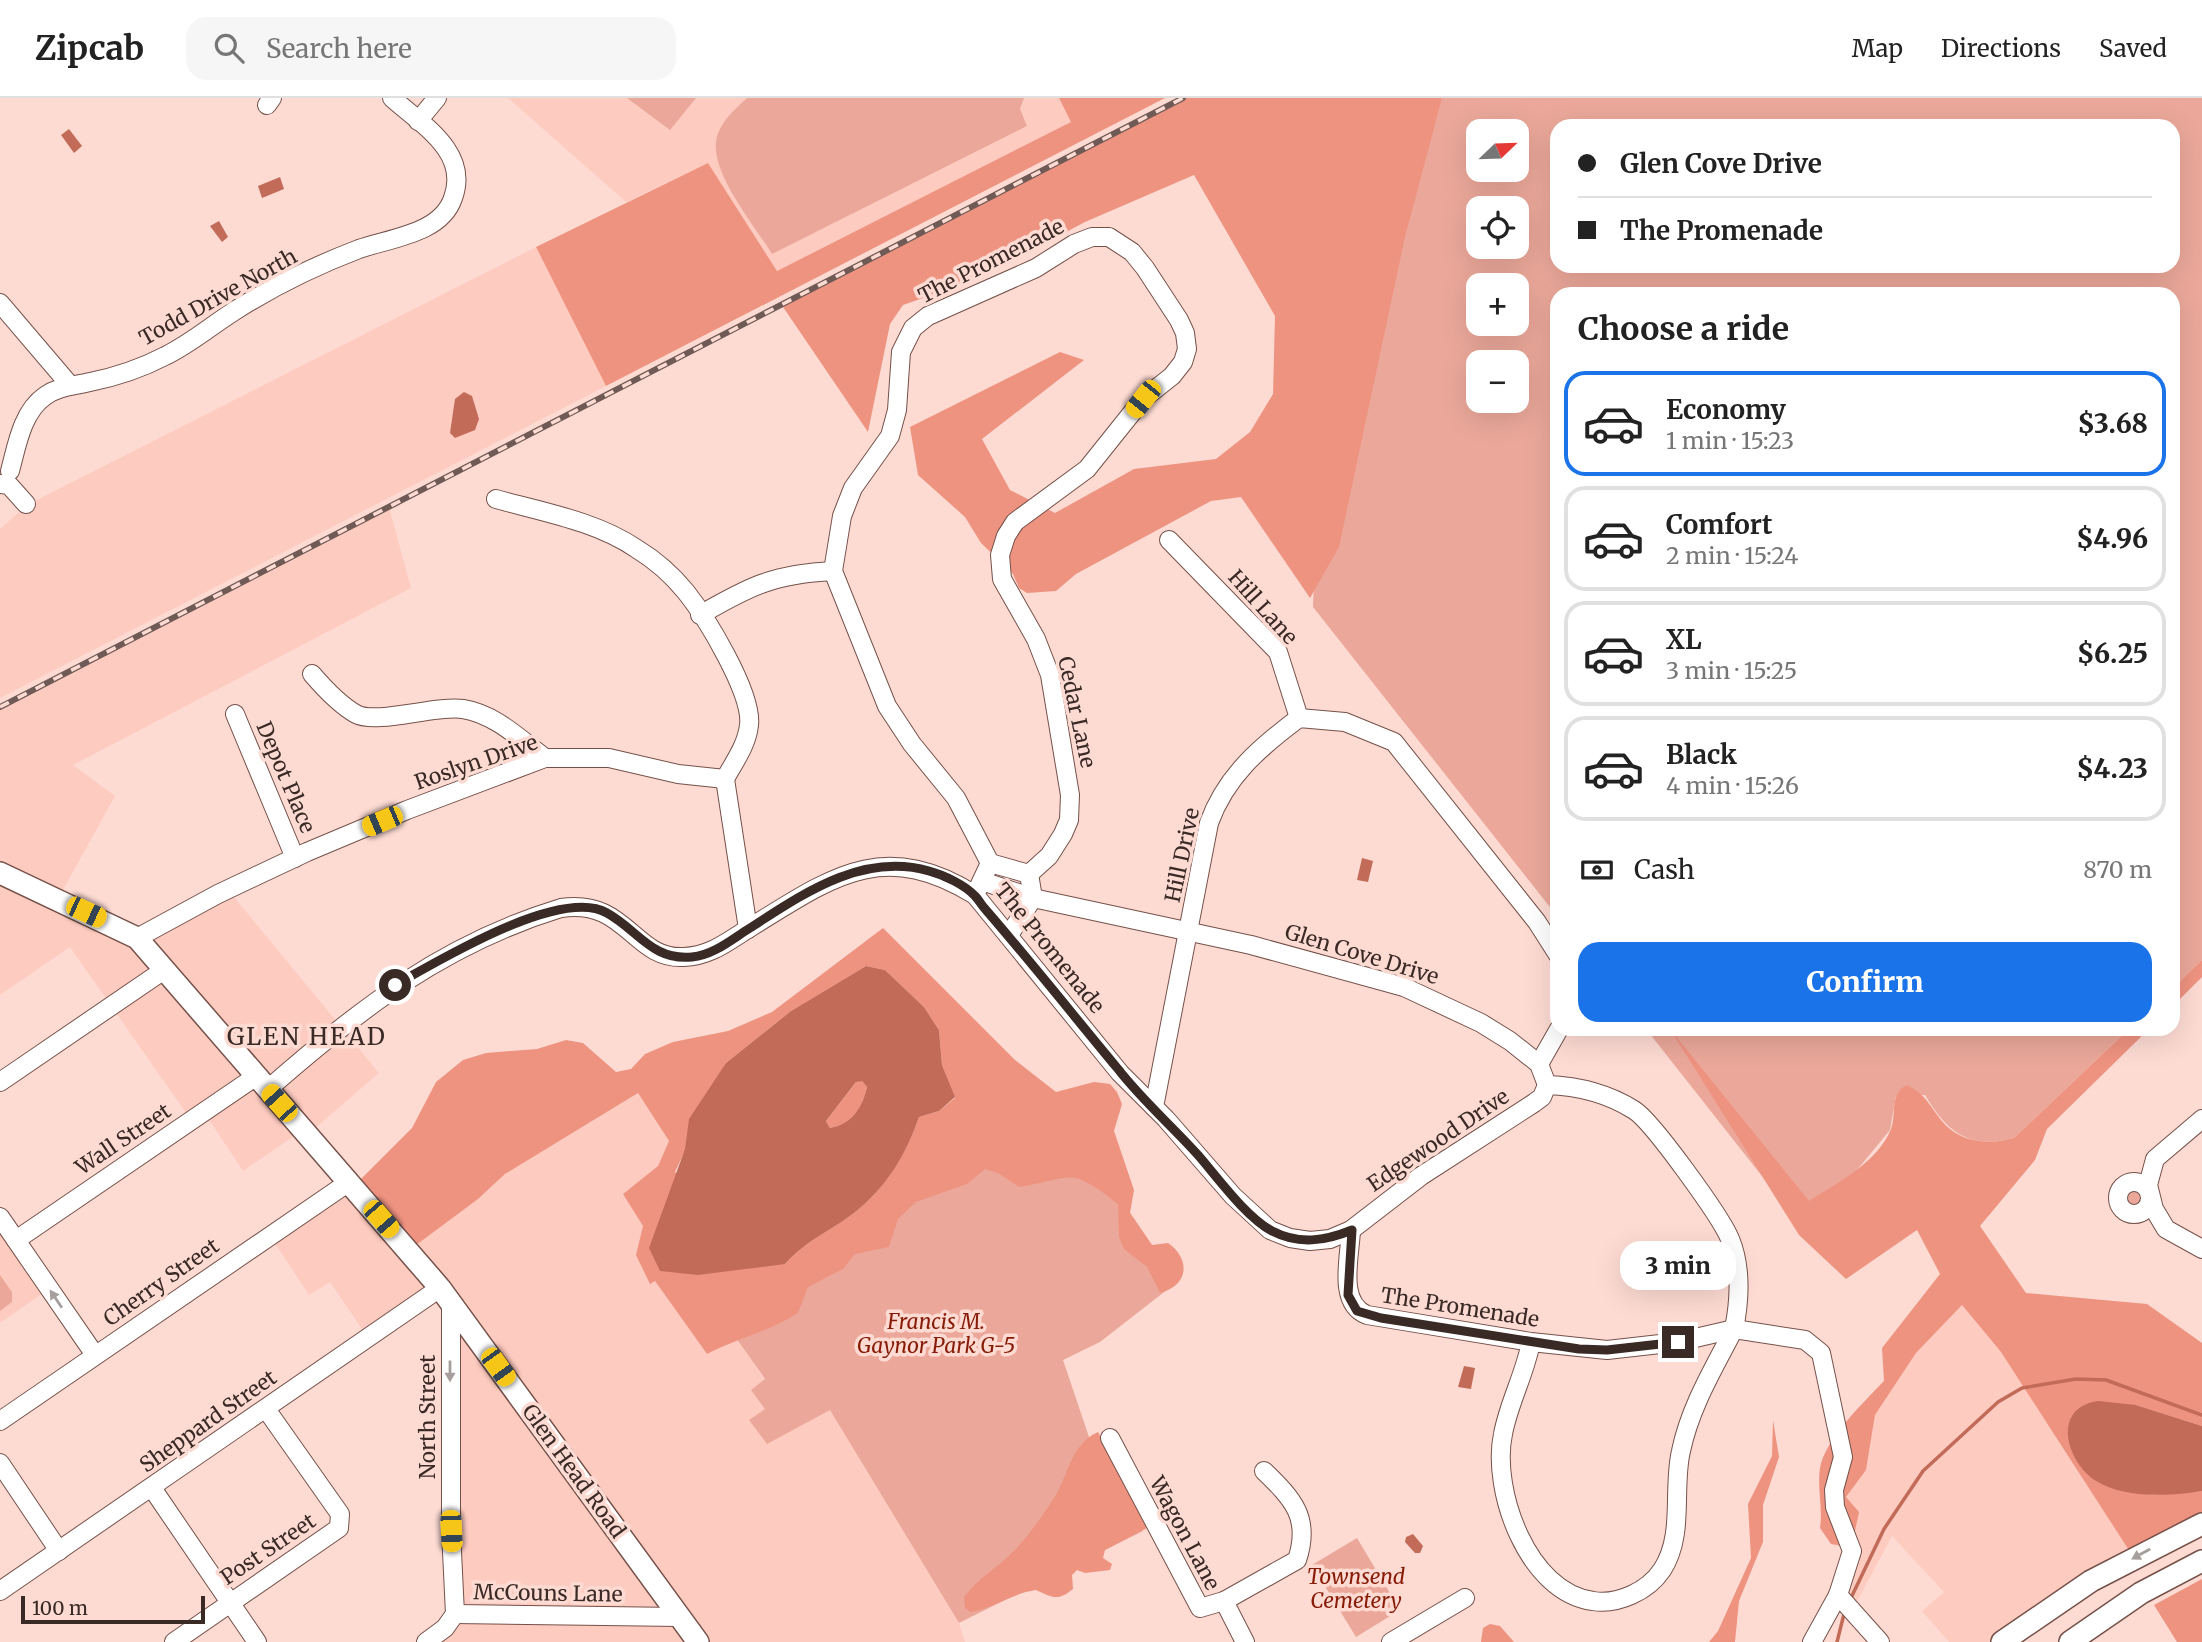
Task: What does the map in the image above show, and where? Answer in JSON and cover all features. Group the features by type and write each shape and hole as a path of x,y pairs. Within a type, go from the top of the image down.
{"main road":[{"name":"Glen Head Road","path":"0,873 137,938 446,1296 698,1642"},
{"path":"2002,1642 2091,1581 2202,1524"},
{"path":"2070,1642 2141,1593 2202,1561"}],"street":[{"name":"Todd Drive North","path":"69,384 88,383 166,356 239,308 294,278 359,249 417,231 437,221 454,197 455,169 445,144 391,98"},
{"path":"418,121 437,98"},
{"name":"The Promenade","path":"1123,245 1109,237 1092,237 1036,268 929,316 913,328 901,352 895,422 878,456 847,499 833,571 887,706 912,744 956,798 990,863 978,888 1009,935 1120,1073 1233,1196 1270,1230 1290,1238 1311,1241 1330,1239 1352,1230 1348,1295 1357,1311 1381,1318 1531,1342 1607,1350 1678,1342 1734,1329"},
{"name":"Cedar Lane","path":"1029,874 1049,856 1063,834 1069,820 1070,795 1050,675 1036,639 1002,579 1000,555 1006,536 1015,522 1087,469 1143,399 1172,376 1183,362 1187,349 1185,332 1179,320 1145,268 1123,245"},
{"path":"0,303 69,384 46,395 35,404 19,436 5,478 26,504"},
{"path":"496,499 580,523 637,548 682,587 735,671 748,702 750,723 746,739 725,779 748,929"},
{"name":"Hill Lane","path":"1169,540 1278,652 1299,718"},
{"path":"700,615 744,589 774,577 833,571"},
{"path":"313,674 358,715 382,716 461,708 479,713 502,725 545,758"},
{"name":"Depot Place","path":"235,714 295,858"},
{"path":"1299,718 1345,722 1373,731 1400,747 1537,922 1550,942"},
{"name":"Hill Drive","path":"1154,1107 1209,823 1218,798 1262,746 1299,718"},
{"name":"Roslyn Drive","path":"137,938 295,858 407,810 545,758 608,758 678,774 725,779"},
{"path":"990,863 1029,874 1033,898 1009,935"},
{"name":"Glen Cove Drive","path":"261,1083 395,985 482,939 544,913 575,906 595,908 621,922 652,950 674,958 696,957 711,952 829,880 879,866 929,871 978,888 1321,962 1404,987 1482,1023 1539,1063"},
{"path":"0,1082 164,970"},
{"path":"1531,1342 1502,1436 1500,1471 1505,1496 1520,1535 1548,1580 1570,1596 1601,1602 1619,1600 1643,1589 1661,1572 1669,1558 1675,1532 1675,1477 1681,1447 1699,1395 1734,1329 1740,1297 1730,1239 1643,1116 1608,1096 1572,1086 1547,1085 1539,1063 1555,1036"},
{"name":"Wall Street","path":"16,1240 261,1083"},
{"name":"Edgewood Drive","path":"1352,1230 1421,1175 1542,1097 1547,1085"},
{"path":"2202,1119 2155,1158 2148,1185 2166,1229 2202,1249"},
{"name":"Cherry Street","path":"0,1421 349,1182"},
{"path":"0,1217 95,1355"},
{"name":"Sheppard Street","path":"0,1591 266,1409 446,1296"},
{"name":"North Street","path":"446,1296 455,1614"},
{"path":"1734,1329 1805,1340 1821,1353 1843,1457 1834,1490 1835,1507 1852,1551 1844,1602 1812,1642"},
{"name":"Post Street","path":"174,1642 339,1528 341,1520 266,1409"},
{"name":"Wagon Lane","path":"1110,1438 1196,1605 1205,1609 1291,1566 1297,1560 1302,1546 1303,1528 1298,1510 1264,1471"},
{"path":"0,1463 59,1550"},
{"path":"152,1488 257,1642"},
{"path":"1396,1641 1465,1598"},
{"path":"1224,1601 1245,1642"},
{"path":"1844,1602 1880,1642"},
{"name":"McCouns Lane","path":"426,1642 445,1628 455,1614 680,1617"}],"shaded area":[{"path":"508,98 1059,98 1072,122 777,271 708,163 626,202"},
{"path":"1059,98 1165,98 606,386 536,247 708,163 777,271 1071,122"},
{"path":"1184,98 1442,98 1405,237 1339,547 1310,598 1241,497 1211,501 1076,574 1056,591 1027,593 1019,588 1013,574 981,543 965,517 918,475 910,427 1060,352 1084,360 982,439 1010,490 1055,513 1134,469 1216,459 1250,432 1273,394 1275,316 1194,175 1085,222 980,278 903,305 890,324 868,432 781,304"},
{"path":"69,129 82,146 74,153 61,135"},
{"path":"280,177 284,189 262,198 258,186"},
{"path":"219,221 228,237 222,242 210,226"},
{"path":"536,247 606,386 0,698 0,529 27,505"},
{"path":"464,392 472,396 479,419 475,430 455,438 450,433 455,399"},
{"path":"389,507 411,588 73,765 115,796 58,899 137,938 229,891 379,1073 307,1135 303,1130 243,1171 203,1111 191,1120 70,947 0,995 0,707"},
{"path":"1362,858 1373,861 1368,882 1357,880"},
{"path":"883,928 1015,1060 1056,1092 1094,1082 1110,1084 1117,1092 1122,1104 1114,1131 1134,1190 1130,1213 1152,1245 1168,1243 1175,1249 1183,1263 1182,1278 1170,1289 1160,1293 1147,1267 1124,1249 1119,1237 1118,1204 1089,1184 1079,1179 1062,1178 1019,1187 998,1173 985,1169 967,1184 916,1202 898,1219 889,1247 855,1254 843,1269 808,1287 798,1313 707,1354 655,1281 650,1284 636,1255 643,1226 623,1194 658,1166 669,1141 638,1093 505,1174 478,1199 408,1251 353,1187 412,1128 436,1082 463,1060 486,1053 537,1049 566,1040 583,1043 616,1072 631,1069 645,1054 673,1042 728,1031 772,1012","holes":["866,966 885,970 924,1007 939,1030 942,1065 955,1098 939,1111 919,1117 894,1170 876,1193 845,1220 802,1248 785,1264 675,1172 726,1063 791,1011"]},
{"path":"2202,960 2202,977 2180,999 2180,981"},
{"path":"866,966 885,970 924,1007 939,1030 942,1065 955,1097 939,1111 919,1117 894,1170 876,1193 845,1220 802,1248 785,1264 698,1275 660,1271 649,1248 685,1149 689,1119 726,1063 791,1011","holes":["862,1081 867,1087 855,1114 844,1123 830,1128 826,1121 856,1082"]},
{"path":"1674,1036 1809,1201 1856,1171 1877,1152 1891,1129 1898,1093 1907,1085 1925,1098 1945,1125 1954,1132 1972,1140 1982,1141 2014,1138 2122,1036 2142,1036 2047,1129 2035,1160 1980,1226 2026,1293 2147,1304 2202,1343 2202,1426 2136,1405 2096,1481 2151,1495 2202,1491 2202,1524 2132,1555 2001,1352 1962,1305 1916,1353 1875,1415 1866,1470 1846,1497 1859,1512 1853,1540 1842,1546 1831,1544 1820,1528 1819,1476 1823,1457 1837,1433 1884,1381 1882,1348 1940,1274 1917,1230 1846,1279 1799,1235"},
{"path":"857,1081 862,1081 867,1087 859,1108 850,1119 830,1128 826,1121"},
{"path":"638,1093 669,1141 658,1166 623,1194 642,1219 644,1234 636,1255 651,1283 655,1281 707,1354 736,1338 765,1380 830,1409 959,1623 965,1642 426,1642 455,1614 450,1349 441,1289 370,1341 330,1282 309,1295 270,1236 348,1185 478,1199 505,1174"},
{"path":"0,1217 49,1289 0,1323"},
{"path":"1962,1305 2001,1352 2132,1555 2002,1642 1949,1642 1922,1611 1944,1592 1892,1536 1856,1603 1846,1593 1846,1497 1866,1470 1875,1415 1916,1353"},
{"path":"1464,1366 1475,1368 1471,1389 1458,1387"},
{"path":"2098,1401 2136,1405 2202,1426 2202,1491 2148,1495 2120,1491 2096,1481 2086,1473 2071,1450 2069,1425 2073,1414 2083,1406"},
{"path":"1773,1420 1779,1457 1763,1505 1763,1542 1739,1601 1735,1642 1709,1642 1718,1631 1751,1558 1748,1504 1772,1456"},
{"path":"1098,1432 1149,1527 1105,1550 1103,1558 1112,1564 1110,1570 1085,1573 1077,1570 1072,1575 1073,1589 1063,1596 1051,1596 1036,1590 979,1610 971,1612 965,1608 964,1597 1025,1538 1054,1498 1081,1444"},
{"path":"1413,1534 1423,1546 1420,1553 1415,1553 1405,1542 1406,1537"},
{"path":"2202,1579 2202,1642 2177,1642 2154,1605"},
{"path":"1490,1624 1500,1626 1514,1642 1481,1642 1483,1628"}],"green space":[{"path":"627,98 696,98 670,130"},
{"path":"747,98 1024,98 1020,109 1027,126 772,254 727,185 717,155 716,142 720,129"},
{"path":"1423,98 2202,98 2202,960 2180,981 2180,287 1550,287 1550,907 1313,607 1315,548"},
{"path":"1652,1036 2122,1036 2014,1138 1984,1142 1972,1139 1951,1128 1925,1095 1896,1096 1890,1130 1806,1232"},
{"name":"Francis M. Gaynor Park G-5","path":"1065,1117 1177,1282 1100,1342 1063,1360 1089,1437 1143,1531 959,1623 830,1410 767,1444 749,1420 765,1409 751,1390 765,1379 736,1338 835,1241"},
{"path":"2129,1188 2137,1188 2143,1198 2137,1208 2129,1208 2123,1202 2123,1194"},
{"path":"0,1275 12,1292 12,1302 0,1311"},
{"name":"Townsend Cemetery","path":"1357,1538 1400,1610 1356,1637 1312,1565"}],"waterway":[{"path":"1850,1600 1884,1529 1923,1471 1998,1402 2022,1388 2076,1379 2106,1380 2202,1415"},
{"path":"1837,1642 1845,1610"}],"railway":[{"path":"0,707 1183,98"}],"district":[{"name":"GLEN HEAD","path":"307,1036"}],"route":[{"path":"395,985 482,939 561,908 575,906 605,911 652,950 674,958 696,957 723,946 843,874 879,866 903,866 929,871 949,879 975,895 985,910 1026,954 1120,1073 1166,1119 1233,1196 1270,1230 1290,1238 1311,1241 1330,1239 1352,1230 1348,1295 1357,1311 1381,1318 1579,1349 1607,1350 1678,1342"}]}
